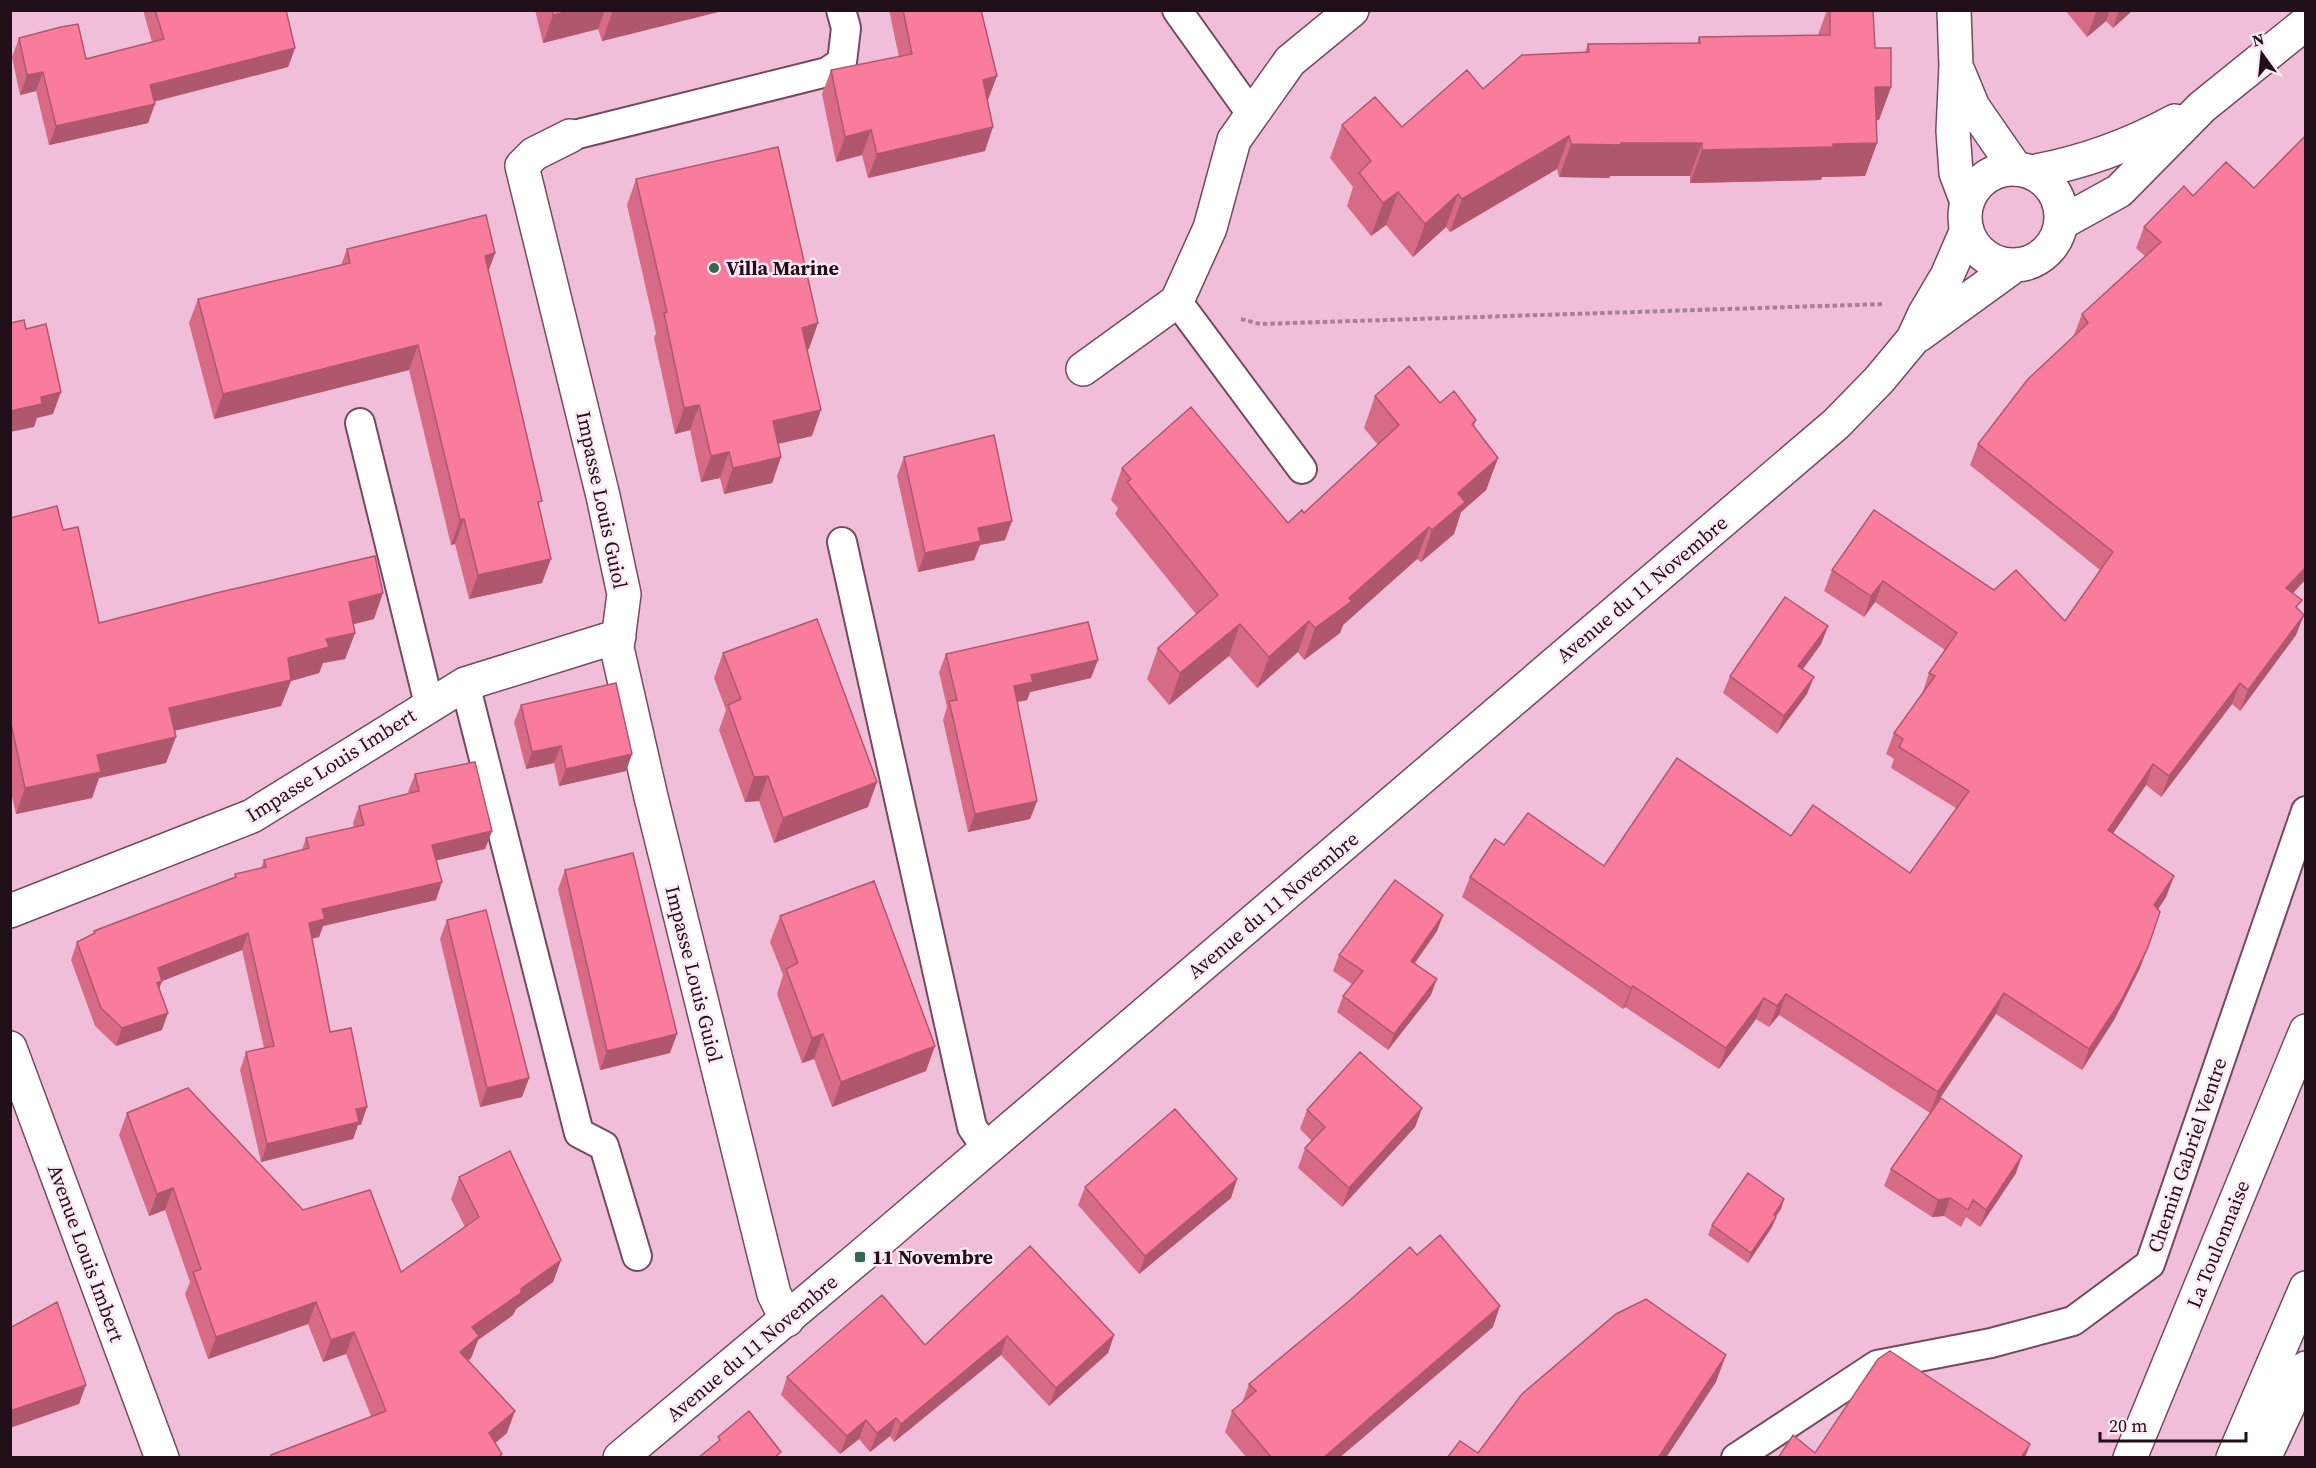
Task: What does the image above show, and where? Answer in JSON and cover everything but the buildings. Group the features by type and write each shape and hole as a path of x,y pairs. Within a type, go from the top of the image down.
{"main road":[{"path":"1083,369 1177,301 1210,228 1234,140 1290,61 1352,10"},
{"path":"1954,10 1956,66 1953,131 1956,173 1973,246 1985,257 1998,264 2014,266 2031,262 2046,253 2056,240 2061,223 2061,211 2057,198 2046,183 2023,170 1973,107 1956,66"},
{"path":"2061,223 2119,191 2202,107 2306,23"},
{"path":"1967,217 1975,188 1986,177 2000,171 2064,166 2136,142 2202,107"},
{"name":"Impasse Louis Guiol","path":"570,136 534,154 522,166 603,496 624,594 617,648 651,797 774,1294 786,1320"},
{"name":"Avenue du 11 Novembre","path":"620,1458 786,1320 1836,424 1879,380 1918,327 1947,276 1967,217"},
{"name":"Avenue du 11 Novembre","path":"1918,327 2014,266"},
{"name":"Impasse Louis Imbert","path":"10,911 252,816 429,704 465,684 619,636"},
{"name":"La Toulonnaise","path":"2130,1458 2306,1030"},
{"name":"Avenue Louis Imbert","path":"10,1048 162,1458"},
{"path":"2233,1458 2306,1288"},
{"path":"2264,1458 2306,1368"}],"lane":[{"name":"Impasse Louis Guiol","path":"570,136 826,72 842,62 846,28 841,10"},
{"path":"1177,10 1252,115"},
{"path":"1177,301 1302,469"},
{"path":"360,423 429,704"},
{"path":"842,542 972,1127 987,1149"},
{"path":"465,684 579,1133 604,1146 637,1256"},
{"name":"Chemin Gabriel Ventre","path":"1736,1458 1877,1365 1991,1343 2073,1321 2150,1264 2306,811"}],"path":[{"path":"1239,318 1260,324 1888,304 1918,327"}],"place":[{"name":"Villa Marine","path":"714,268"},
{"name":"11 Novembre","path":"860,1257"}]}
